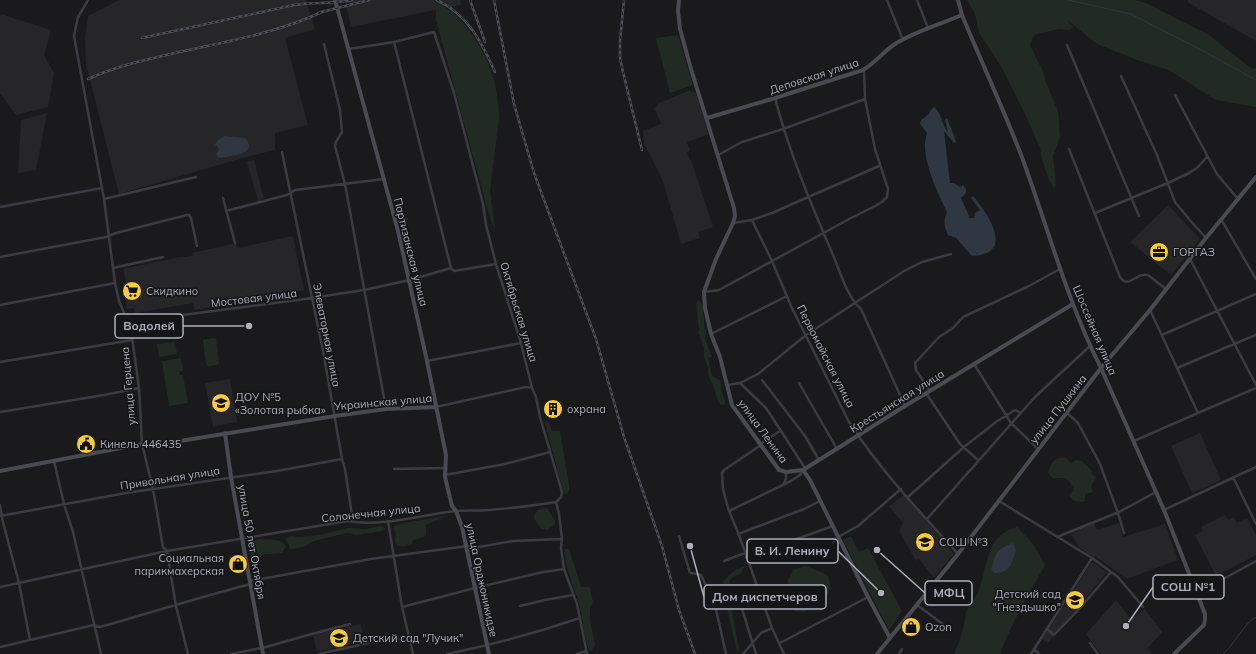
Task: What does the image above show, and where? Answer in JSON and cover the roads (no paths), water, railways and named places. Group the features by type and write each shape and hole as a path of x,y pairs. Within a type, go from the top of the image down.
{"street":[{"name":"улица Герцена","path":"88,0 78,17 74,36 104,199 115,283 119,301 129,322 139,388 142,444 163,547 167,552 176,606 188,654"},
{"name":"Партизанская улица","path":"335,0 410,280 446,454 445,475 452,506 456,511"},
{"path":"679,0 678,11 681,31 691,69 734,208 735,216 733,223 752,220 772,213 880,166"},
{"path":"887,0 903,40"},
{"path":"917,0 928,29"},
{"name":"Шоссейная улица","path":"958,0 962,15 1020,152 1073,304 1090,346 1164,510 1205,614 1204,625 1174,654"},
{"name":"Деповская улица","path":"707,118 864,70 894,44 962,15"},
{"name":"Октябрьская улица","path":"394,42 434,32 454,93 483,204 486,225 496,264 521,344 562,492 561,497 556,502 562,538 561,548 564,569 577,604 587,653"},
{"path":"349,49 394,42 451,268"},
{"path":"324,44 340,110 341,134 335,144 345,184 386,409"},
{"path":"1067,45 1139,216"},
{"path":"704,292 719,290 772,260 882,202 887,197 888,189 875,150 865,99 864,70"},
{"path":"1121,76 1157,155 1175,202 1206,238"},
{"path":"1175,95 1217,174 1238,198"},
{"path":"775,98 783,129 808,197 855,304 861,308 905,406"},
{"path":"718,155 742,142 783,129 865,99"},
{"path":"1069,149 1122,281 1126,283 1140,275 1148,275 1166,289"},
{"name":"Элеваторная улица","path":"282,152 335,416 354,522"},
{"path":"1095,212 1132,198 1189,173 1197,168 1207,157"},
{"path":"104,199 196,177"},
{"name":"улица Пушкина","path":"877,654 958,554 1101,368 1150,310 1238,198 1256,178"},
{"path":"226,211 287,195 295,190 384,179"},
{"path":"0,207 102,188"},
{"path":"223,198 235,243"},
{"path":"0,257 109,237 116,233 187,215 190,215 191,218 197,246"},
{"path":"1221,219 1256,279"},
{"name":"Первомайская улица","path":"752,220 772,260 787,296 849,422 858,436 901,490 958,554"},
{"name":"улица Ленина","path":"733,223 714,264 704,292 705,308 711,334 720,357 732,405 777,469 782,472 804,469"},
{"path":"726,385 740,383 758,374 806,335 904,271 922,262 951,254"},
{"path":"113,268 163,257"},
{"path":"1190,259 1256,385"},
{"name":"Мостовая улица","path":"129,322 364,290 410,280 451,268 454,271 496,264"},
{"path":"978,460 960,444 928,392 916,370 915,363 938,337 953,328 963,317 1027,287 1061,269"},
{"path":"0,305 115,283"},
{"path":"1162,335 1256,294"},
{"path":"711,334 787,296"},
{"name":"Крестьянская улица","path":"729,511 796,478 804,469 1073,304"},
{"path":"1150,310 1198,413"},
{"path":"1177,368 1256,334"},
{"path":"0,362 132,340"},
{"path":"427,361 521,344"},
{"path":"927,519 1035,397 1090,346"},
{"path":"974,364 1011,423 1038,449"},
{"path":"762,380 805,436 819,460"},
{"path":"740,383 766,408 804,469 890,638"},
{"path":"799,383 837,449"},
{"name":"Украинская улица","path":"0,471 142,444 149,446 386,409 436,407 526,387 532,388"},
{"path":"0,412 139,388"},
{"path":"1134,441 1256,388"},
{"path":"908,497 964,447 996,422 1015,410 1021,413"},
{"path":"1066,413 1078,423 1100,464 1118,512 1124,533"},
{"path":"780,431 724,470 722,473 723,489 729,511 772,628 784,654"},
{"name":"улица 50 лет Октября","path":"225,433 231,477 263,654"},
{"path":"445,475 505,464 550,452"},
{"name":"Привольная улица","path":"1,516 152,489 277,471 342,459"},
{"path":"54,461 64,504 73,532 101,654"},
{"path":"1164,510 1256,467"},
{"path":"394,469 445,468"},
{"path":"783,485 786,479 786,472"},
{"path":"1233,477 1256,524"},
{"path":"838,537 858,526 901,490"},
{"path":"1056,537 1118,512 1156,492"},
{"path":"738,534 804,509 820,501"},
{"path":"998,501 1092,558 1118,577 1142,607"},
{"name":"Солонечная улица","path":"0,587 167,552 348,521 388,521 456,511 487,510 556,502"},
{"path":"0,505 1,516 20,583 30,640"},
{"name":"улица Орджоникидзе","path":"456,511 467,546 489,654"},
{"path":"1252,517 1256,516"},
{"path":"388,521 402,607 413,654"},
{"path":"746,557 833,526"},
{"path":"679,536 690,574 701,575 715,605 726,654"},
{"path":"0,648 94,625 100,627 176,606 251,582 371,559 467,546 473,548 513,541 562,538"},
{"path":"724,561 745,553"},
{"path":"1031,654 1092,558"},
{"path":"1198,596 1225,578 1256,561"},
{"path":"402,607 543,572 564,569"},
{"path":"1047,629 1054,635 1081,607 1111,572"},
{"path":"520,606 573,595"},
{"path":"780,643 868,597"},
{"path":"739,599 756,654"},
{"path":"917,605 944,625"},
{"path":"447,654 487,646 580,618"},
{"path":"231,654 262,648 350,624"},
{"path":"743,654 761,633 772,628"},
{"path":"319,654 377,641 409,638"},
{"path":"1090,644 1098,654"},
{"path":"1034,649 1039,654"},
{"path":"899,654 902,650"},
{"path":"577,654 587,653"}],"waterway":[{"path":"1068,0 1131,14 1256,80"},
{"path":"1223,654 1246,625 1256,617"}],"railway":[{"path":"142,38 294,5 352,0"},
{"path":"318,13 369,0"},
{"path":"437,0 448,6 465,21 479,40 495,72"},
{"path":"470,0 485,42"},
{"path":"494,0 514,104 534,173 596,339 624,437 662,546 679,610 695,654"},
{"path":"624,0 620,58 642,150"},
{"path":"88,79 109,70 131,64 270,31 306,19 324,11"}],"place":[{"name":"ГОРГАЗ","path":"1159,252"},
{"name":"Скидкино","path":"132,291"},
{"name":"Водолей","path":"249,326"},
{"name":"ДОУ №5 «Золотая рыбка»","path":"221,403"},
{"name":"охрана","path":"553,409"},
{"name":"Кинель 446435","path":"86,444"},
{"name":"СОШ №3","path":"925,542"},
{"name":"Дом диспетчеров","path":"690,546"},
{"name":"МФЦ","path":"877,550"},
{"name":"Социальная парикмахерская","path":"238,564"},
{"name":"В. И. Ленину","path":"881,593"},
{"name":"Детский сад \"Гнездышко\"","path":"1075,600"},
{"name":"СОШ №1","path":"1126,626"},
{"name":"Ozon","path":"911,627"},
{"name":"Детский сад \"Лучик\"","path":"339,638"}]}
